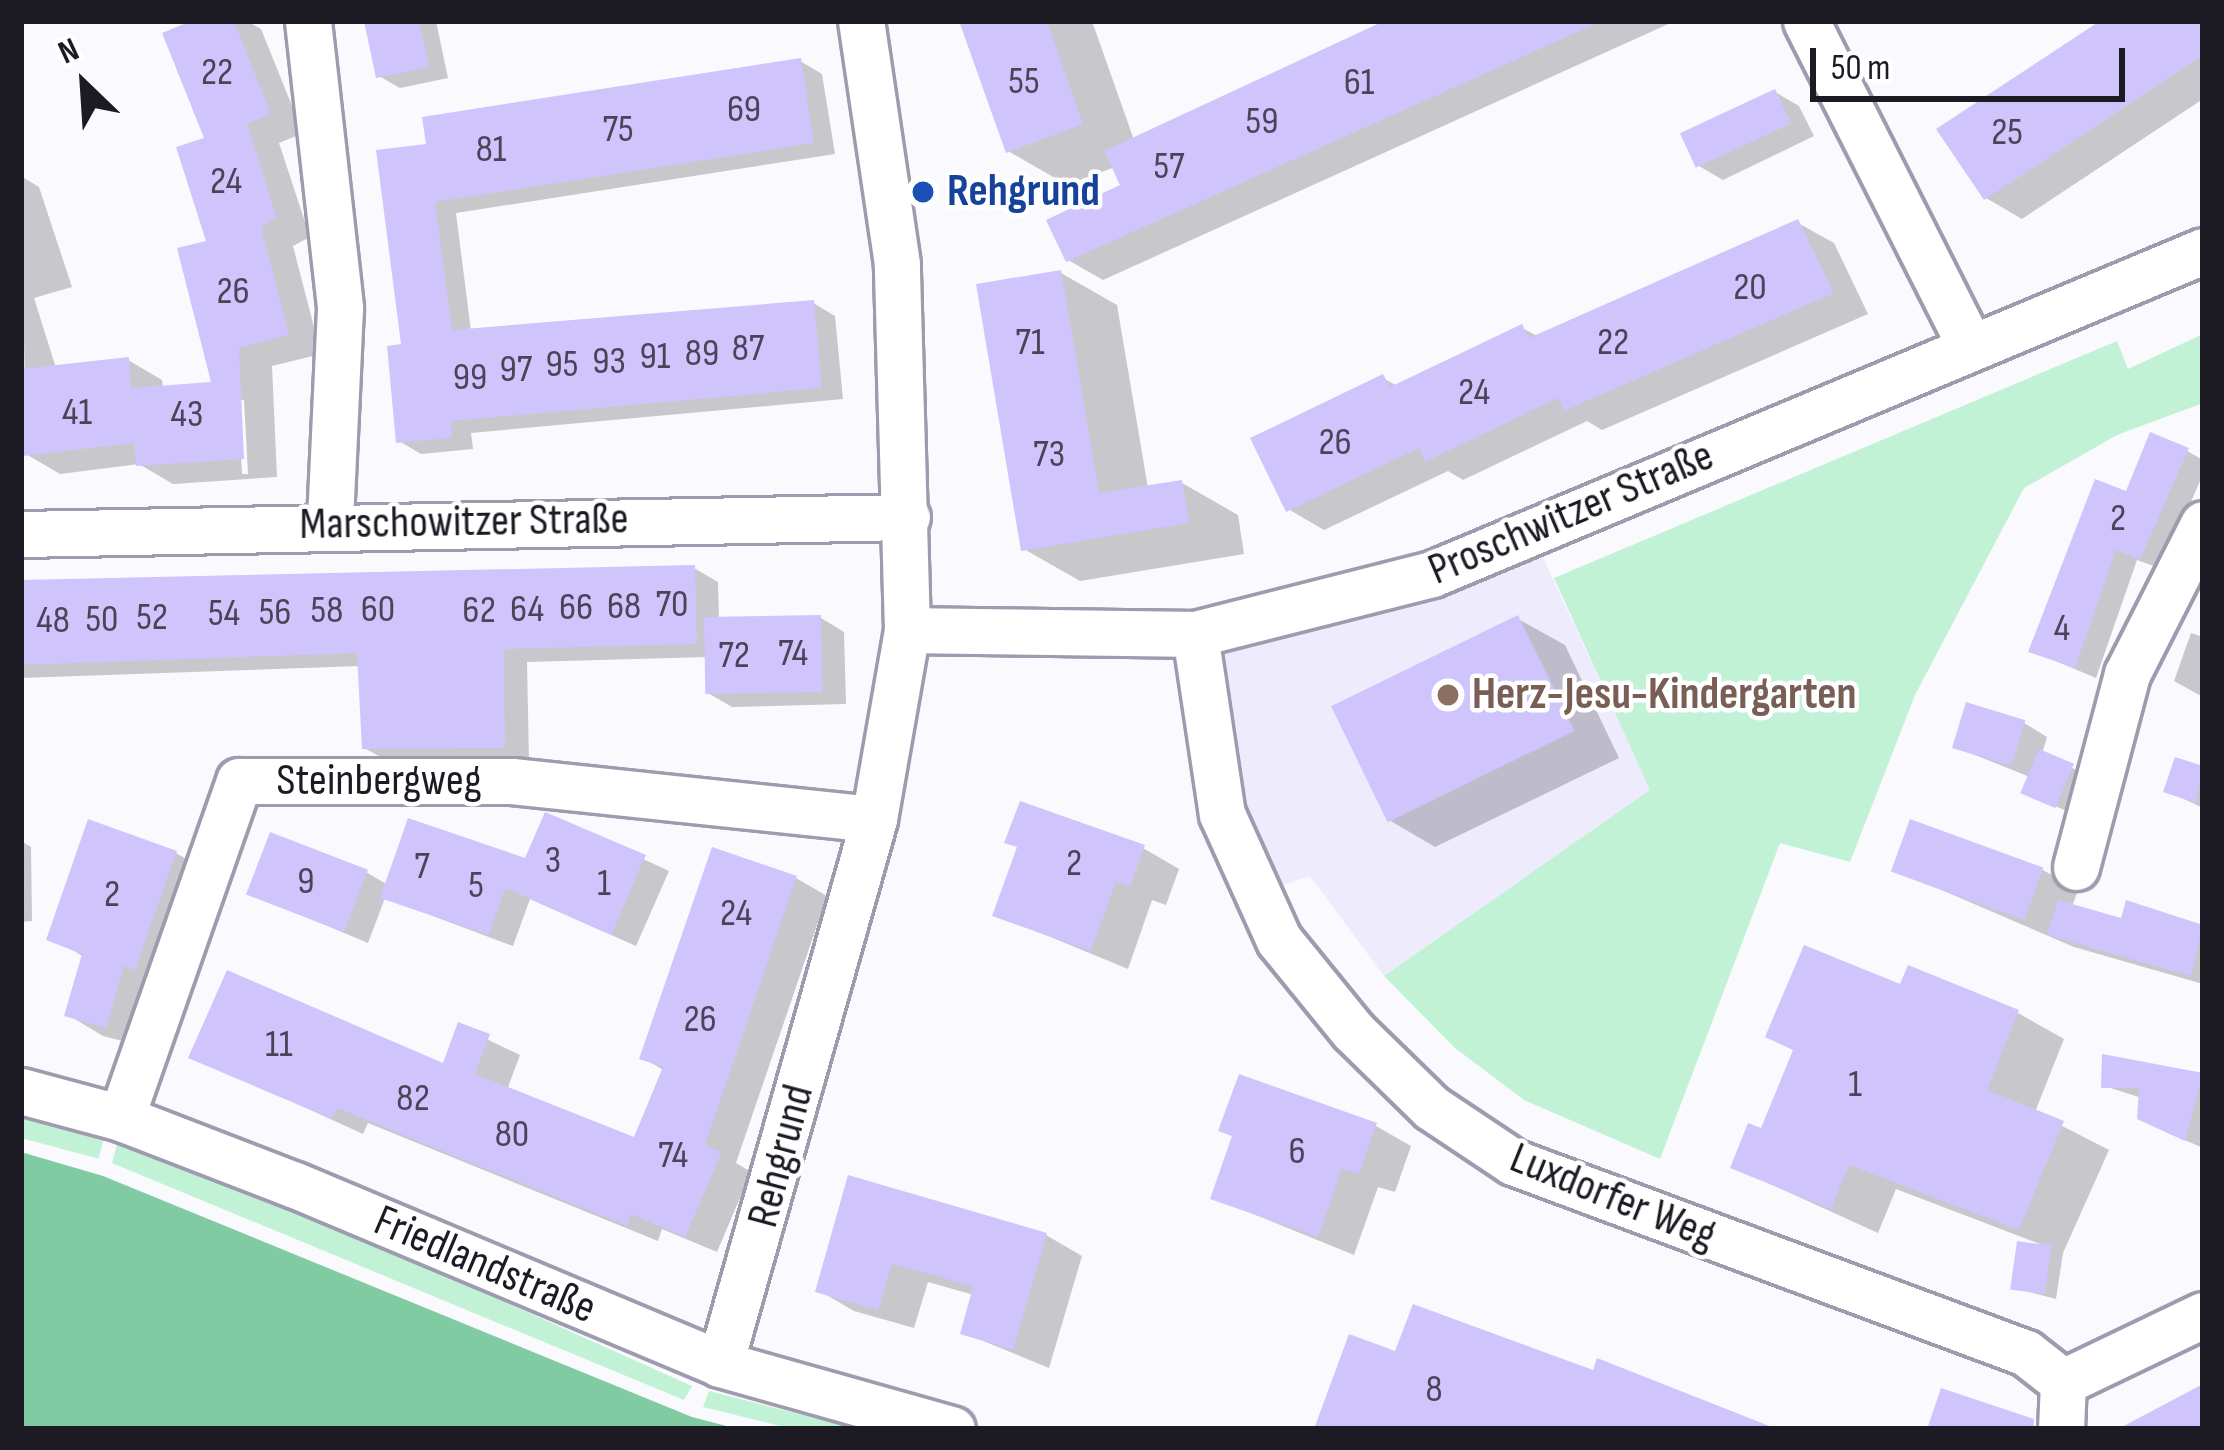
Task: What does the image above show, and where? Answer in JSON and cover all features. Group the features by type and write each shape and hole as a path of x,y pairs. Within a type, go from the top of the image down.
{"street":[{"path":"308,21 340,308 330,523"},
{"name":"Rehgrund","path":"720,1364 874,819 908,630 898,264 861,21"},
{"path":"1806,21 1970,345"},
{"name":"Proschwitzer Straße","path":"908,630 1195,634 1432,574 2203,251"},
{"name":"Marschowitzer Straße","path":"21,534 330,523 907,517"},
{"path":"2076,867 2127,674 2203,524"},
{"name":"Luxdorfer Weg","path":"1195,634 1222,814 1279,940 1353,1031 1432,1108 1514,1162 2026,1353 2063,1382"},
{"name":"Steinbergweg","path":"121,1118 239,781 512,782 874,819"},
{"name":"Friedlandstraße","path":"21,1090 121,1118 720,1364 952,1429"},
{"path":"2061,1429 2063,1382 2203,1316"}],"shaded area":[{"path":"1538,547 1651,790 1384,976 1310,876 1274,888 1237,811 1211,648"}],"green space":[{"path":"2203,334 2203,403 2117,435 2024,488 1915,695 1850,862 1780,843 1660,1159 1524,1100 1455,1048 1384,976 1650,790 1554,578 2117,341 2128,369"},
{"path":"21,1112 105,1135 99,1159 21,1138"},
{"path":"118,1141 288,1205 692,1386 684,1400 112,1163"},
{"path":"21,1152 103,1176 692,1417 738,1429 21,1429"},
{"path":"709,1391 857,1429 792,1429 703,1407"}],"building":[{"path":"191,21 234,21 271,114 247,124 277,218 261,227 289,335 239,348 244,459 136,466 134,443 23,456 21,369 129,357 131,388 211,382 177,248 206,241 176,147 204,138 162,33"},
{"path":"364,21 419,21 429,67 376,78"},
{"path":"959,21 1047,21 1083,124 1006,153"},
{"path":"1384,21 1602,21 1066,262 1046,220 1120,185 1104,151"},
{"path":"2100,21 2203,21 2203,55 1984,200 1936,129"},
{"path":"801,58 814,143 435,202 452,330 814,300 822,388 451,421 452,438 396,443 387,346 401,344 376,150 426,144 422,117"},
{"path":"1775,89 1791,123 1696,168 1680,133"},
{"path":"1798,219 1834,293 1564,411 1558,398 1425,462 1419,448 1286,512 1250,438 1383,374 1390,387 1522,324 1529,338"},
{"path":"1061,270 1099,493 1182,480 1189,523 1021,551 976,284"},
{"path":"2150,432 2189,448 2140,560 2116,550 2075,668 2028,652 2095,479 2126,491"},
{"path":"695,565 697,644 504,649 505,748 362,749 357,653 21,665 21,580"},
{"path":"821,615 822,692 705,694 704,617"},
{"path":"1518,615 1575,731 1388,822 1331,706"},
{"path":"1966,702 2025,720 2011,766 1952,748"},
{"path":"2039,749 2074,764 2055,808 2020,793"},
{"path":"2175,757 2203,766 2196,803 2163,792"},
{"path":"1020,801 1145,845 1130,887 1116,882 1091,951 992,916 1017,847 1004,843"},
{"path":"545,812 646,855 611,935 505,888 489,935 380,898 408,818 525,858"},
{"path":"88,819 177,851 135,970 124,966 106,1028 64,1016 82,954 46,940"},
{"path":"1910,819 2043,868 2024,920 1891,872"},
{"path":"270,832 368,870 344,932 246,895"},
{"path":"712,847 797,876 705,1145 722,1152 685,1237 631,1214 627,1226 337,1108 332,1119 188,1058 227,970 443,1063 458,1022 490,1034 475,1074 634,1137 663,1067 639,1059"},
{"path":"2058,900 2121,918 2126,900 2203,925 2191,976 2047,935"},
{"path":"1804,945 1900,984 1908,965 2019,1010 1987,1090 2064,1121 2019,1230 1849,1165 1831,1209 1730,1168 1748,1123 1761,1128 1793,1050 1765,1037"},
{"path":"2102,1054 2203,1073 2185,1141 2137,1119 2139,1088 2101,1088"},
{"path":"1239,1074 1377,1123 1359,1174 1342,1169 1318,1237 1210,1199 1232,1136 1218,1131"},
{"path":"848,1175 1047,1233 1013,1350 960,1334 973,1287 934,1275 892,1264 878,1310 815,1292"},
{"path":"2017,1241 2052,1246 2045,1294 2010,1290"},
{"path":"1413,1304 1593,1370 1597,1358 1777,1429 1314,1429 1349,1334 1395,1351"},
{"path":"2203,1384 2203,1429 2118,1429"},
{"path":"1941,1388 2034,1419 2034,1429 1927,1429"}],"place":[{"name":"Rehgrund","path":"923,192"},
{"name":"Herz-Jesu-Kindergarten","path":"1448,695"}]}
